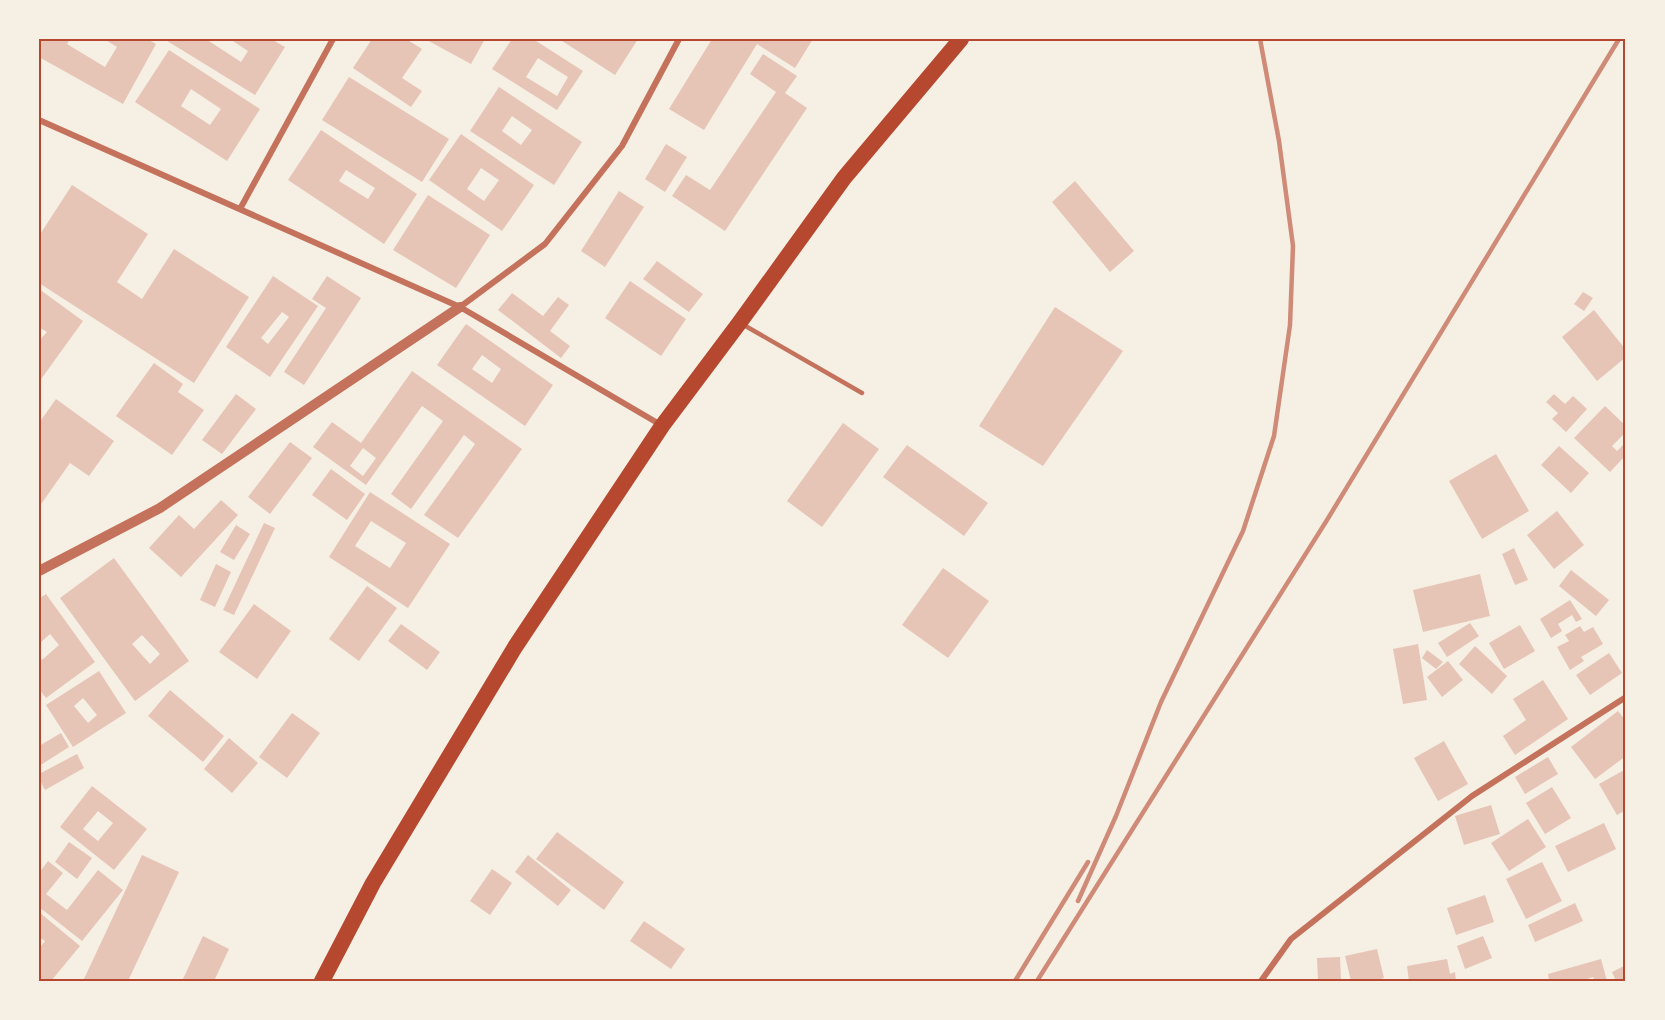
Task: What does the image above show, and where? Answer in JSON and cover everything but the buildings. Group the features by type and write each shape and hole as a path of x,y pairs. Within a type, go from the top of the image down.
{"highway":[{"path":"322,981 373,883 515,647 662,426 844,178 961,39"}],"street":[{"path":"240,209 333,39"},
{"path":"39,571 160,508 460,307 545,244 622,146 679,39"},
{"path":"39,120 460,307 662,426"},
{"path":"1261,981 1291,939 1472,796 1626,697"}],"lane":[{"path":"740,322 862,393"}],"railway":[{"path":"1078,901 1116,816 1161,702 1243,531 1274,436 1290,325 1293,246 1279,141 1260,39"},
{"path":"1037,981 1327,520 1619,39"},
{"path":"1015,981 1088,862"}]}
